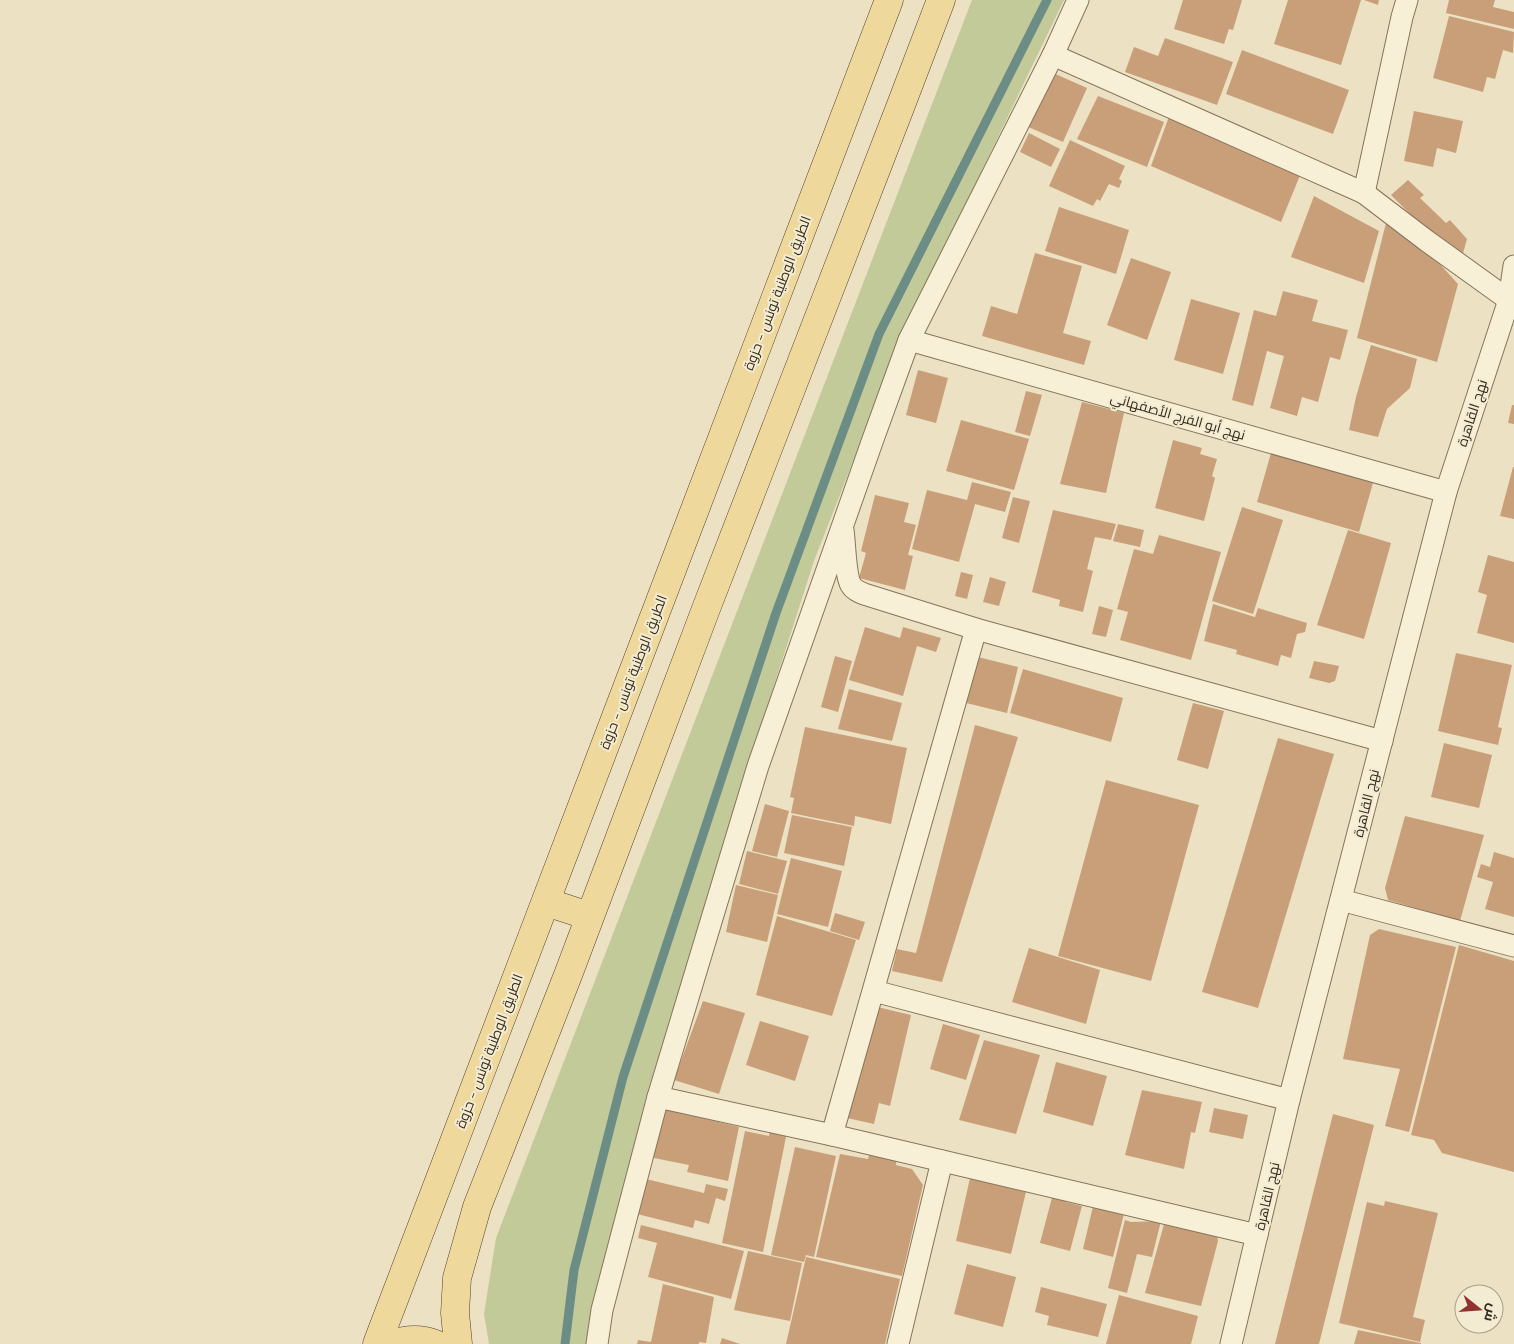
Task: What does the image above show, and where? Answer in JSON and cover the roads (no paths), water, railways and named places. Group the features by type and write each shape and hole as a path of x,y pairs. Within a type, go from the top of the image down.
{"main road":[{"name":"الطريق الوطنية تونس - حزوة","path":"377,1344 889,0"},
{"path":"458,1344 455,1312 457,1278 477,1207 568,975 941,0"},
{"path":"546,902 589,916"},
{"path":"392,1344 406,1339 426,1340 435,1344"}],"street":[{"path":"597,1344 602,1310 658,1097 758,766 843,524 909,340 1053,55 1078,0"},
{"path":"1364,193 1407,0"},
{"path":"1053,55 1364,193 1511,301"},
{"name":"نهج القاهرة","path":"1231,1344 1289,1100 1446,492 1511,301 1514,266"},
{"name":"نهج أبو الفرج الأصفهاني","path":"909,340 1446,492"},
{"path":"843,524 848,577 851,586 857,591 976,629 1382,741"},
{"path":"832,1135 976,629"},
{"path":"1341,900 1514,946"},
{"path":"874,991 1289,1100"},
{"path":"658,1097 832,1135 1257,1235"},
{"path":"898,1344 942,1161"}],"waterway":[{"path":"565,1344 574,1270 623,1077 776,613 879,334 1047,0"}]}
